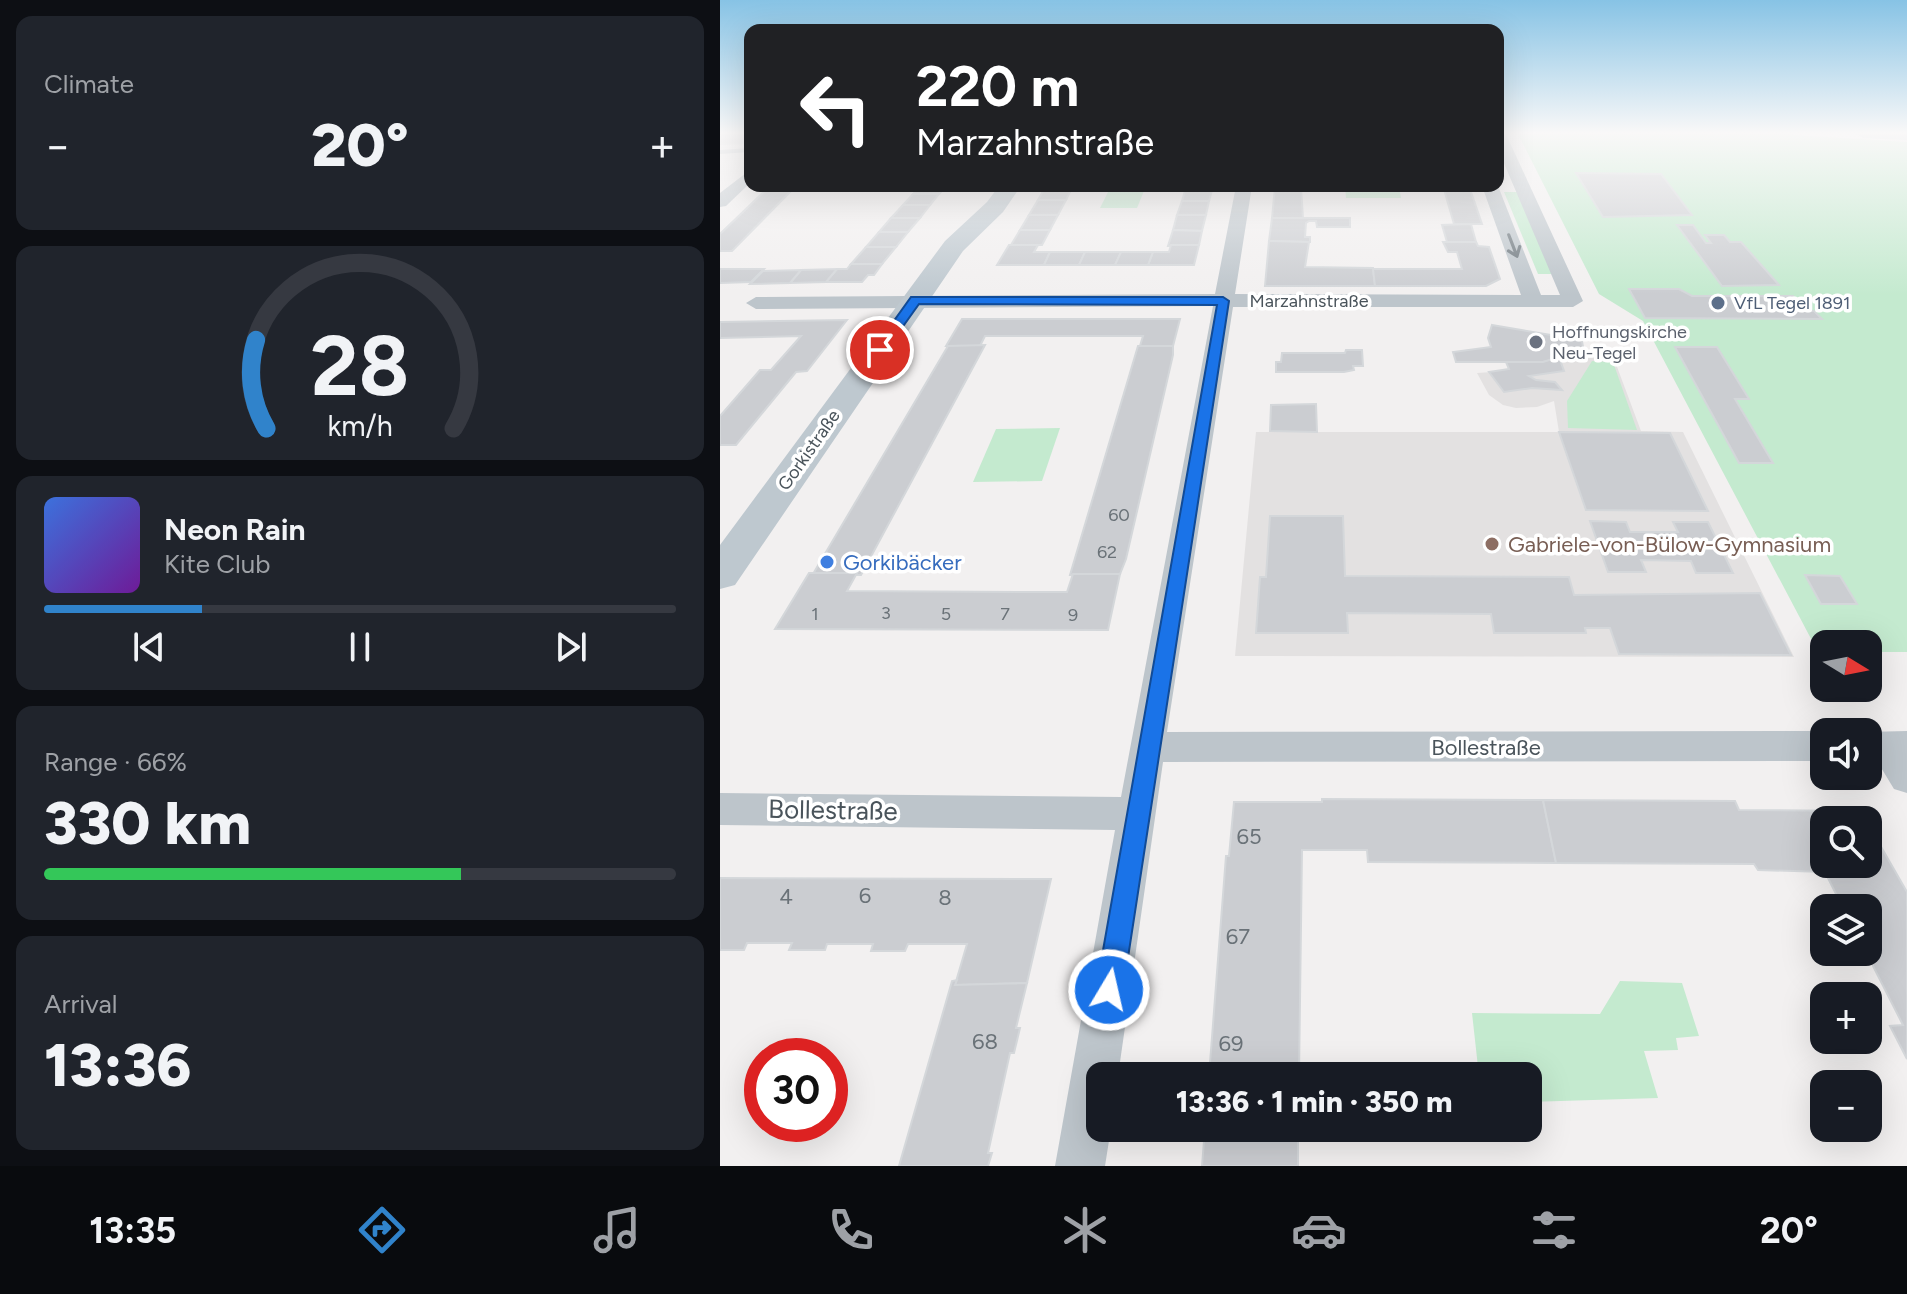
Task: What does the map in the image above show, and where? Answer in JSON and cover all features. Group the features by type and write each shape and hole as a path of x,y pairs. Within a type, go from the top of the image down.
{"main road":[{"name":"Gorkistraße","path":"954,246 964,213 980,192"},
{"name":"Gorkistraße","path":"720,575 954,246 995,207 1006,192"}],"street":[{"path":"720,202 737,186"},
{"name":"Marzahnstraße","path":"756,303 915,300 1573,301 1522,186"},
{"path":"1080,1166 1243,192"},
{"path":"1492,192 1533,300"},
{"name":"Bollestraße","path":"1149,747 1810,746"},
{"path":"1887,746 1907,778"},
{"name":"Bollestraße","path":"720,809 1138,814"}],"shaded area":[{"name":"Gabriele-von-Bülow-Gymnasium","path":"1610,348 1641,431 1683,432 1794,657 1235,656 1256,432 1559,432 1554,401 1537,407 1503,405 1489,395 1477,373 1522,370 1529,376 1564,371 1559,357"}],"green space":[{"path":"1545,186 1907,186 1907,652 1882,652 1882,630 1810,630 1810,637 1643,321 1599,294"},
{"path":"1108,192 1144,192 1137,208 1100,208"},
{"path":"1346,192 1400,192 1401,198 1346,198"},
{"path":"1504,192 1519,192 1554,274 1538,274"},
{"path":"1592,361 1613,362 1637,430 1568,428 1567,401"},
{"path":"1060,428 1042,481 973,482 996,429"},
{"path":"1620,981 1682,983 1699,1036 1676,1038 1678,1050 1644,1051 1658,1098 1542,1102 1542,1062 1477,1062 1472,1013 1600,1014"}],"building":[{"path":"1584,186 1670,186 1692,215 1603,217"},
{"path":"764,192 790,192 732,251 720,251 720,234"},
{"path":"915,192 941,192 939,194 913,194"},
{"path":"1043,192 1070,192 1066,200 1038,200"},
{"path":"1185,192 1212,192 1209,201 1182,201"},
{"path":"1275,192 1301,192 1303,218 1272,218"},
{"path":"1445,192 1471,192 1482,224 1454,224"},
{"path":"913,194 939,194 930,205 903,205"},
{"path":"1038,200 1066,200 1058,215 1029,215"},
{"path":"1182,201 1209,201 1206,215 1177,215"},
{"path":"903,205 930,205 920,218 891,218"},
{"path":"1029,215 1058,215 1050,230 1020,230"},
{"path":"1177,215 1206,215 1202,231 1173,230"},
{"path":"891,218 920,218 908,232 879,232"},
{"path":"1272,218 1350,218 1350,227 1317,227 1316,221 1309,221 1306,223 1305,237 1310,237 1310,242 1269,241"},
{"path":"1471,224 1476,242 1447,242 1442,225"},
{"path":"1677,225 1693,225 1706,243 1711,243 1705,235 1724,235 1730,242 1741,242 1779,285 1722,286"},
{"path":"1020,230 1050,230 1042,245 1011,245"},
{"path":"1173,230 1202,231 1199,245 1168,246"},
{"path":"879,232 908,232 896,247 866,247"},
{"path":"1269,241 1309,242 1305,267 1373,268 1375,286 1265,286"},
{"path":"1443,242 1476,242 1478,246 1489,247 1500,279 1486,286 1375,286 1373,269 1462,269 1457,252 1448,252"},
{"path":"1009,245 1038,245 1034,252 1050,252 1044,265 997,265"},
{"path":"1171,245 1199,245 1194,265 1148,265 1153,252 1169,252"},
{"path":"866,247 896,247 882,264 851,264"},
{"path":"1050,252 1085,252 1079,265 1044,265"},
{"path":"1085,252 1121,252 1115,265 1079,265"},
{"path":"1121,252 1153,252 1148,265 1115,265"},
{"path":"851,264 882,264 874,275 868,275 862,282 826,282 837,269 847,269"},
{"path":"720,269 764,269 751,282 720,283"},
{"path":"837,269 826,282 790,283 801,270"},
{"path":"801,270 790,283 750,284 763,271"},
{"name":"VfL Tegel 1891","path":"1629,289 1679,289 1692,296 1793,296 1806,311 1814,311 1822,319 1645,318"},
{"path":"962,319 1180,319 1173,346 1140,346 1143,336 985,336 980,346 946,346"},
{"path":"847,320 807,371 796,372 736,445 720,445 720,416 760,370 771,370 801,336 720,338 720,322"},
{"name":"Hoffnungskirche Neu-Tegel","path":"1492,325 1563,337 1581,336 1584,352 1543,362 1456,362 1453,352 1491,347 1488,338"},
{"path":"985,345 861,575 813,574 948,346"},
{"path":"1138,346 1173,346 1173,355 1126,559 1120,574 1070,575"},
{"path":"1675,347 1717,347 1749,399 1735,399 1773,463 1739,463"},
{"path":"1346,350 1362,350 1363,366 1353,366 1354,370 1344,372 1276,372 1276,362 1281,362 1282,353 1345,353"},
{"path":"1559,357 1564,371 1529,376 1555,382 1562,390 1532,388 1504,392 1489,372 1509,369 1506,362 1543,362"},
{"path":"1316,404 1317,432 1270,431 1271,405"},
{"path":"1559,432 1670,433 1708,511 1586,510"},
{"name":"Gabriele-von-Bülow-Gymnasium","path":"1270,516 1343,516 1345,576 1569,577 1574,595 1760,593 1791,655 1619,654 1610,628 1585,628 1586,633 1494,633 1491,614 1347,613 1348,633 1256,633 1260,577 1266,577"},
{"path":"1590,521 1626,522 1630,532 1678,532 1673,522 1708,522 1733,573 1696,573 1691,561 1641,560 1646,572 1608,572"},
{"path":"809,573 857,573 847,591 1027,592 1067,592 1073,574 1120,574 1108,630 775,629"},
{"path":"1805,575 1840,576 1857,604 1821,604"},
{"path":"1322,799 1543,800 1556,863 1368,862 1367,850 1302,850 1299,1062 1210,1062 1226,856 1229,856 1234,802 1322,802"},
{"path":"1543,800 1735,801 1739,810 1810,811 1810,872 1758,870 1754,864 1556,863"},
{"path":"1882,848 1907,892 1907,1059 1890,1026 1903,1025 1873,966 1882,966 1882,894 1836,894 1828,878 1882,878"},
{"path":"720,878 1051,879 1027,983 955,985 967,944 908,944 905,951 871,951 873,944 827,944 825,950 789,950 792,943 747,943 744,950 720,950"},
{"path":"957,980 955,985 1027,983 1016,1028 1020,1028 1014,1053 1010,1053 988,1153 992,1153 988,1166 899,1166 952,981"},
{"path":"1204,1142 1298,1142 1298,1166 1202,1166"}],"place":[{"name":"VfL Tegel 1891","path":"1718,303"},
{"name":"Hoffnungskirche Neu-Tegel","path":"1536,342"},
{"name":"Gabriele-von-Bülow-Gymnasium","path":"1492,544"},
{"name":"Gorkibäcker","path":"827,562"}],"route":[{"path":"880,350 915,300 1223,301 1109,990"}]}
